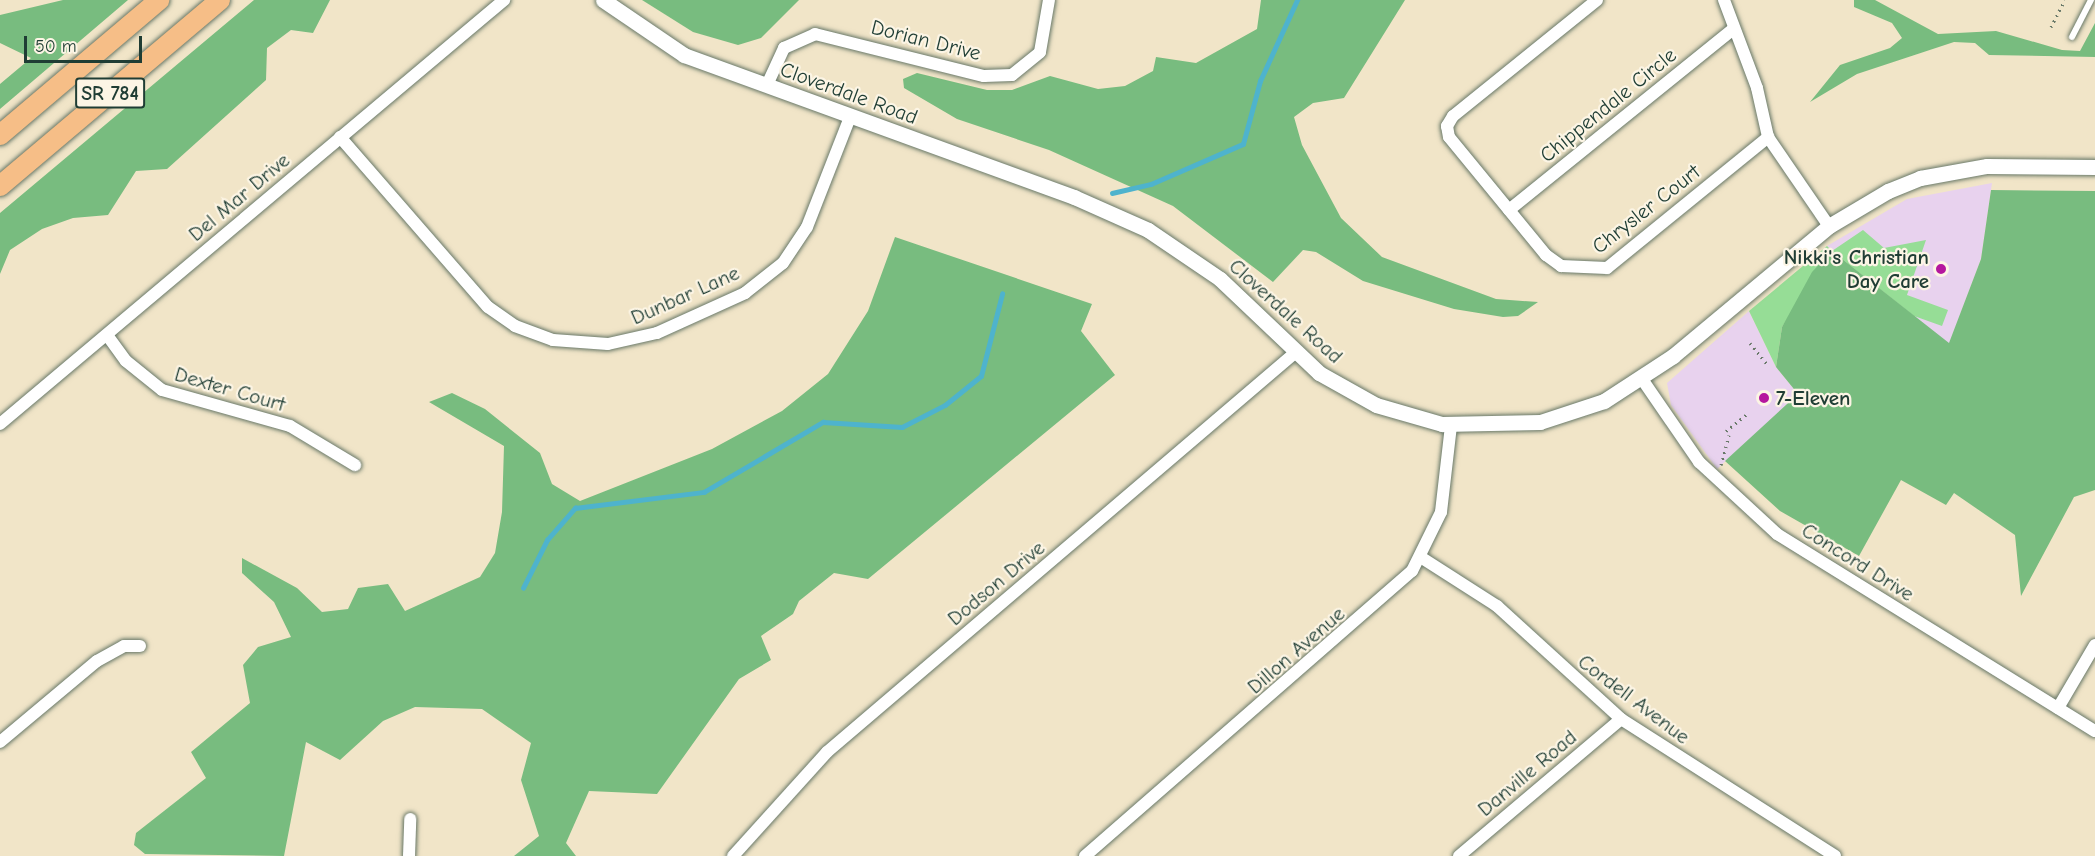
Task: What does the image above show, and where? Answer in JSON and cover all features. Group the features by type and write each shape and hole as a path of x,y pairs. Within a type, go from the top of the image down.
{"main road":[{"name":"SR 784","path":"0,135 159,0"},
{"name":"SR 784","path":"0,186 220,0"}],"street":[{"name":"Del Mar Drive","path":"0,424 504,0"},
{"name":"Cloverdale Road","path":"603,0 684,55 1074,197 1148,230 1220,279 1319,373 1376,405 1451,424 1540,422 1604,401 1642,379 1829,226 1888,190 1953,170 2095,167"},
{"name":"Dorian Drive","path":"767,85 784,48 815,34 984,76 1012,75 1040,52 1049,0"},
{"name":"Chrysler Court","path":"1597,0 1453,116 1449,137 1509,210 1561,266 1607,268 1768,137"},
{"path":"1724,0 1732,30 1757,88 1768,137 1829,226"},
{"name":"Chippendale Circle","path":"1509,210 1732,30"},
{"name":"Dunbar Lane","path":"340,137 488,307 537,335 608,344 657,333 745,292 783,263 807,227 850,117"},
{"name":"Dexter Court","path":"107,335 126,361 162,390 290,426 355,465"},
{"name":"Dodson Drive","path":"733,856 827,752 1296,352"},
{"name":"Concord Drive","path":"1642,379 1699,462 1777,534 2095,731"},
{"name":"Dillon Avenue","path":"1085,856 1396,590 1422,558 1441,512 1451,424"},
{"name":"Cordell Avenue","path":"1422,558 1497,606 1621,719 1835,856"},
{"path":"2058,708 2095,645"},
{"path":"0,742 97,661 124,646 140,646"},
{"name":"Danville Road","path":"1459,856 1621,719"},
{"path":"409,856 410,819"}],"lane":[{"path":"2072,37 2091,0"}],"path":[{"path":"2051,27 2065,0"},
{"path":"1750,343 1768,365"},
{"path":"1726,431 1747,414"},
{"path":"1721,468 1729,435"}],"shaded area":[{"path":"1992,183 1981,259 1949,344 1827,246 1907,199"},
{"path":"1749,311 1776,367 1798,394 1717,469 1671,405 1667,383"}],"green space":[{"path":"63,0 128,0 0,109 0,84 31,58 0,43 0,15"},
{"path":"254,0 330,0 313,33 291,30 267,48 266,80 167,169 136,171 108,215 73,218 42,229 10,250 0,274 0,213"},
{"path":"642,0 799,0 761,38 738,45 693,32"},
{"path":"1261,0 1405,0 1344,98 1313,103 1294,117 1302,145 1341,218 1382,257 1496,299 1538,302 1518,316 1503,317 1454,309 1363,281 1316,252 1303,250 1273,282 1173,206 1049,150 957,119 904,88 903,79 917,73 987,90 1012,90 1050,76 1098,89 1125,86 1153,71 1156,57 1196,63 1257,29"},
{"path":"1854,0 1875,0 1938,34 1996,31 2062,50 2080,51 2095,23 2095,57 1989,55 1975,43 1954,42 1857,74 1810,102 1840,65 1890,48 1902,38 1892,23 1854,7"},
{"path":"1991,190 2095,191 2095,490 2074,497 2021,596 2015,535 1954,493 1946,505 1901,480 1859,556 1780,511 1725,461 1798,394 1776,367 1782,327 1812,272 1832,251 1949,343 1981,259"},
{"path":"1863,230 1884,248 1926,240 1907,295 1948,310 1942,326 1914,316 1832,251"},
{"path":"895,237 1092,304 1081,331 1115,375 868,579 834,573 799,601 793,614 761,636 771,660 739,679 657,794 589,791 566,843 576,856 514,856 539,836 521,780 531,743 482,709 415,707 383,721 340,760 306,742 284,856 145,854 134,845 136,833 206,778 191,752 250,703 243,665 258,647 291,637 274,602 242,573 242,558 297,588 322,612 348,609 358,588 388,584 405,611 480,577 495,553 502,512 504,446 429,402 452,393 485,409 540,453 552,484 580,501 712,449 782,411 828,374 868,311"},
{"path":"1827,246 1832,251 1782,327 1776,367 1749,311"}],"waterway":[{"path":"1112,193 1151,184 1243,144 1260,81 1297,0"},
{"path":"523,588 547,540 575,508 704,492 823,422 902,427 945,405 981,376 1002,294"}],"place":[{"name":"Nikki's Christian Day Care","path":"1941,269"},
{"name":"7-Eleven","path":"1764,398"}]}
